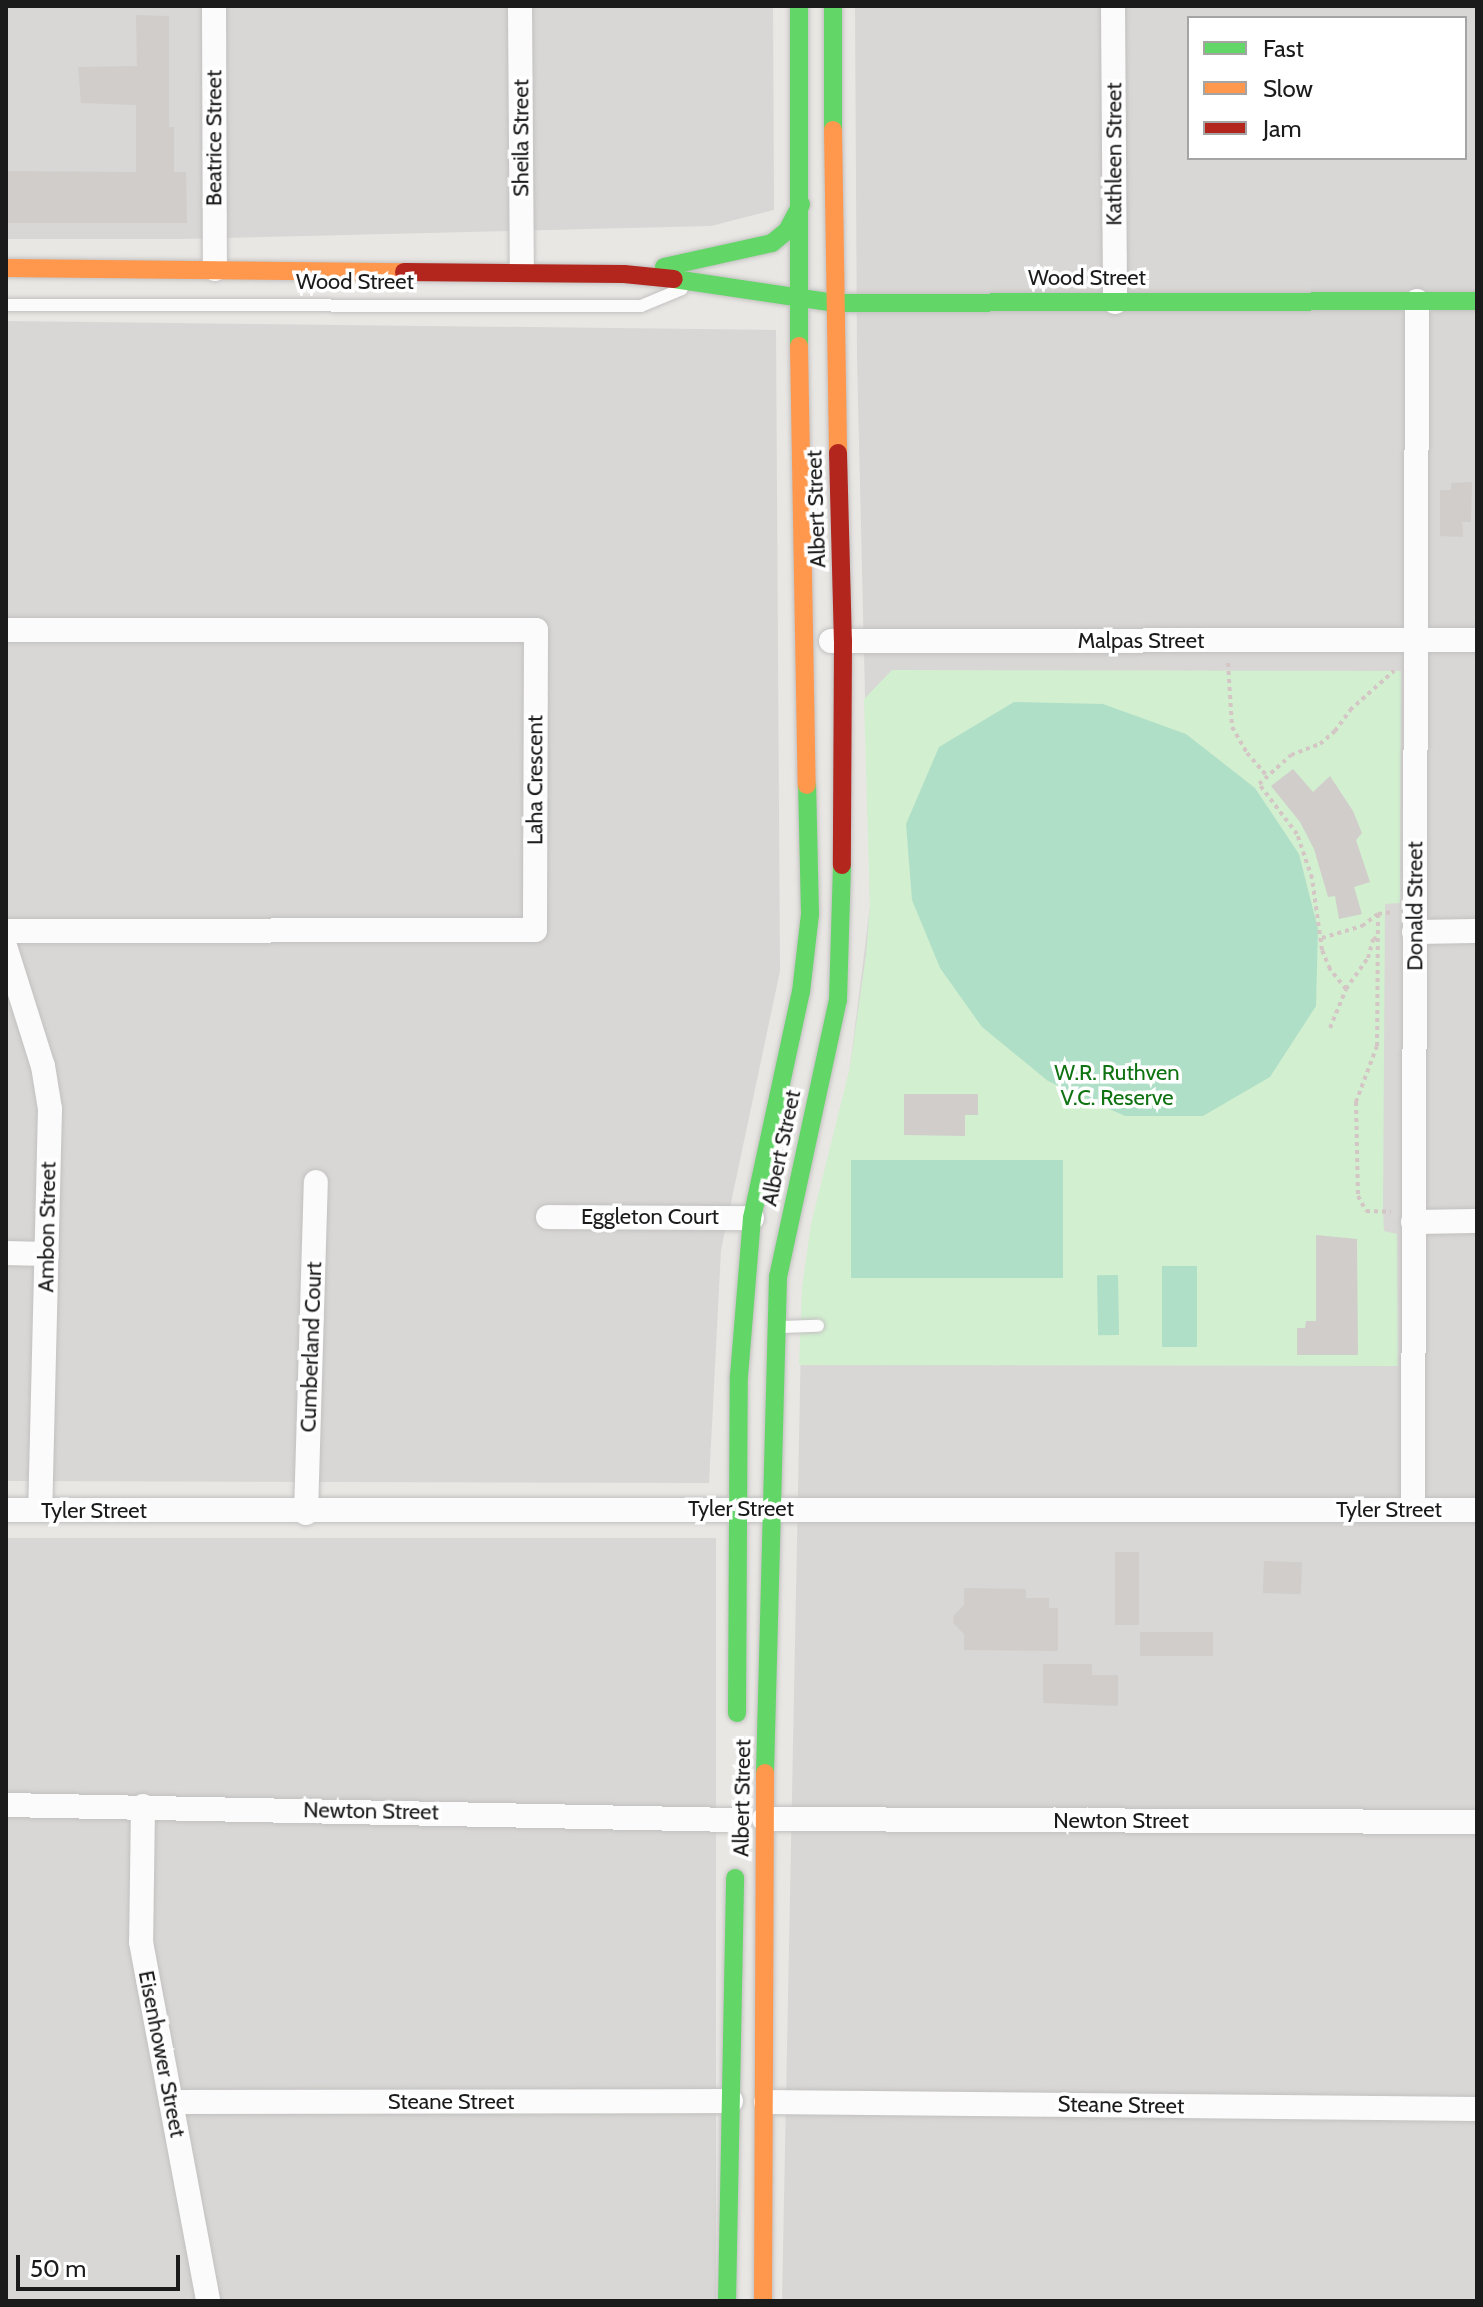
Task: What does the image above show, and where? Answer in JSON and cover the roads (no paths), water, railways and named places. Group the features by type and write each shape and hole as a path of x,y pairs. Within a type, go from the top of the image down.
{"main road":[{"name":"Albert Street","path":"737,1725 739,1376 752,1218 801,992 810,914 798,300 801,205 799,6"},
{"name":"Albert Street","path":"763,2301 766,2102 764,1819 774,1327 778,1277 838,1000 843,641 834,303 833,6"},
{"path":"624,274 720,258 772,243 787,231 801,205"},
{"name":"Wood Street","path":"6,268 522,270 624,274 700,281 798,300 834,303 1477,301"},
{"path":"801,992 838,1000"},
{"name":"Albert Street","path":"727,2301 736,1828"}],"street":[{"name":"Beatrice Street","path":"214,6 215,269"},
{"name":"Sheila Street","path":"520,6 522,270"},
{"name":"Kathleen Street","path":"1113,6 1115,302"},
{"name":"Donald Street","path":"1413,1510 1417,301"},
{"name":"Laha Crescent","path":"6,630 536,630 535,930 6,931"},
{"name":"Malpas Street","path":"805,641 1477,640"},
{"path":"1414,932 1477,931"},
{"name":"Ambon Street","path":"6,949 43,1066 50,1109 40,1510"},
{"name":"Cumberland Court","path":"306,1513 316,1182"},
{"path":"1413,1216 1477,1221"},
{"name":"Eggleton Court","path":"548,1217 752,1218"},
{"path":"6,1253 47,1254"},
{"name":"Tyler Street","path":"6,1510 306,1513 739,1508 1477,1510"},
{"name":"Newton Street","path":"6,1805 143,1806 736,1828"},
{"name":"Eisenhower Street","path":"143,1806 141,1942 208,2301"},
{"name":"Newton Street","path":"764,1819 1477,1822"},
{"name":"Steane Street","path":"171,2102 731,2101"},
{"name":"Steane Street","path":"766,2102 1477,2109"}],"lane":[{"name":"Wood Street","path":"6,305 641,306 700,281"},
{"path":"774,1327 818,1326"}],"park label":[{"name":"W.R. Ruthven V.C. Reserve","path":"1117,1084"}]}
